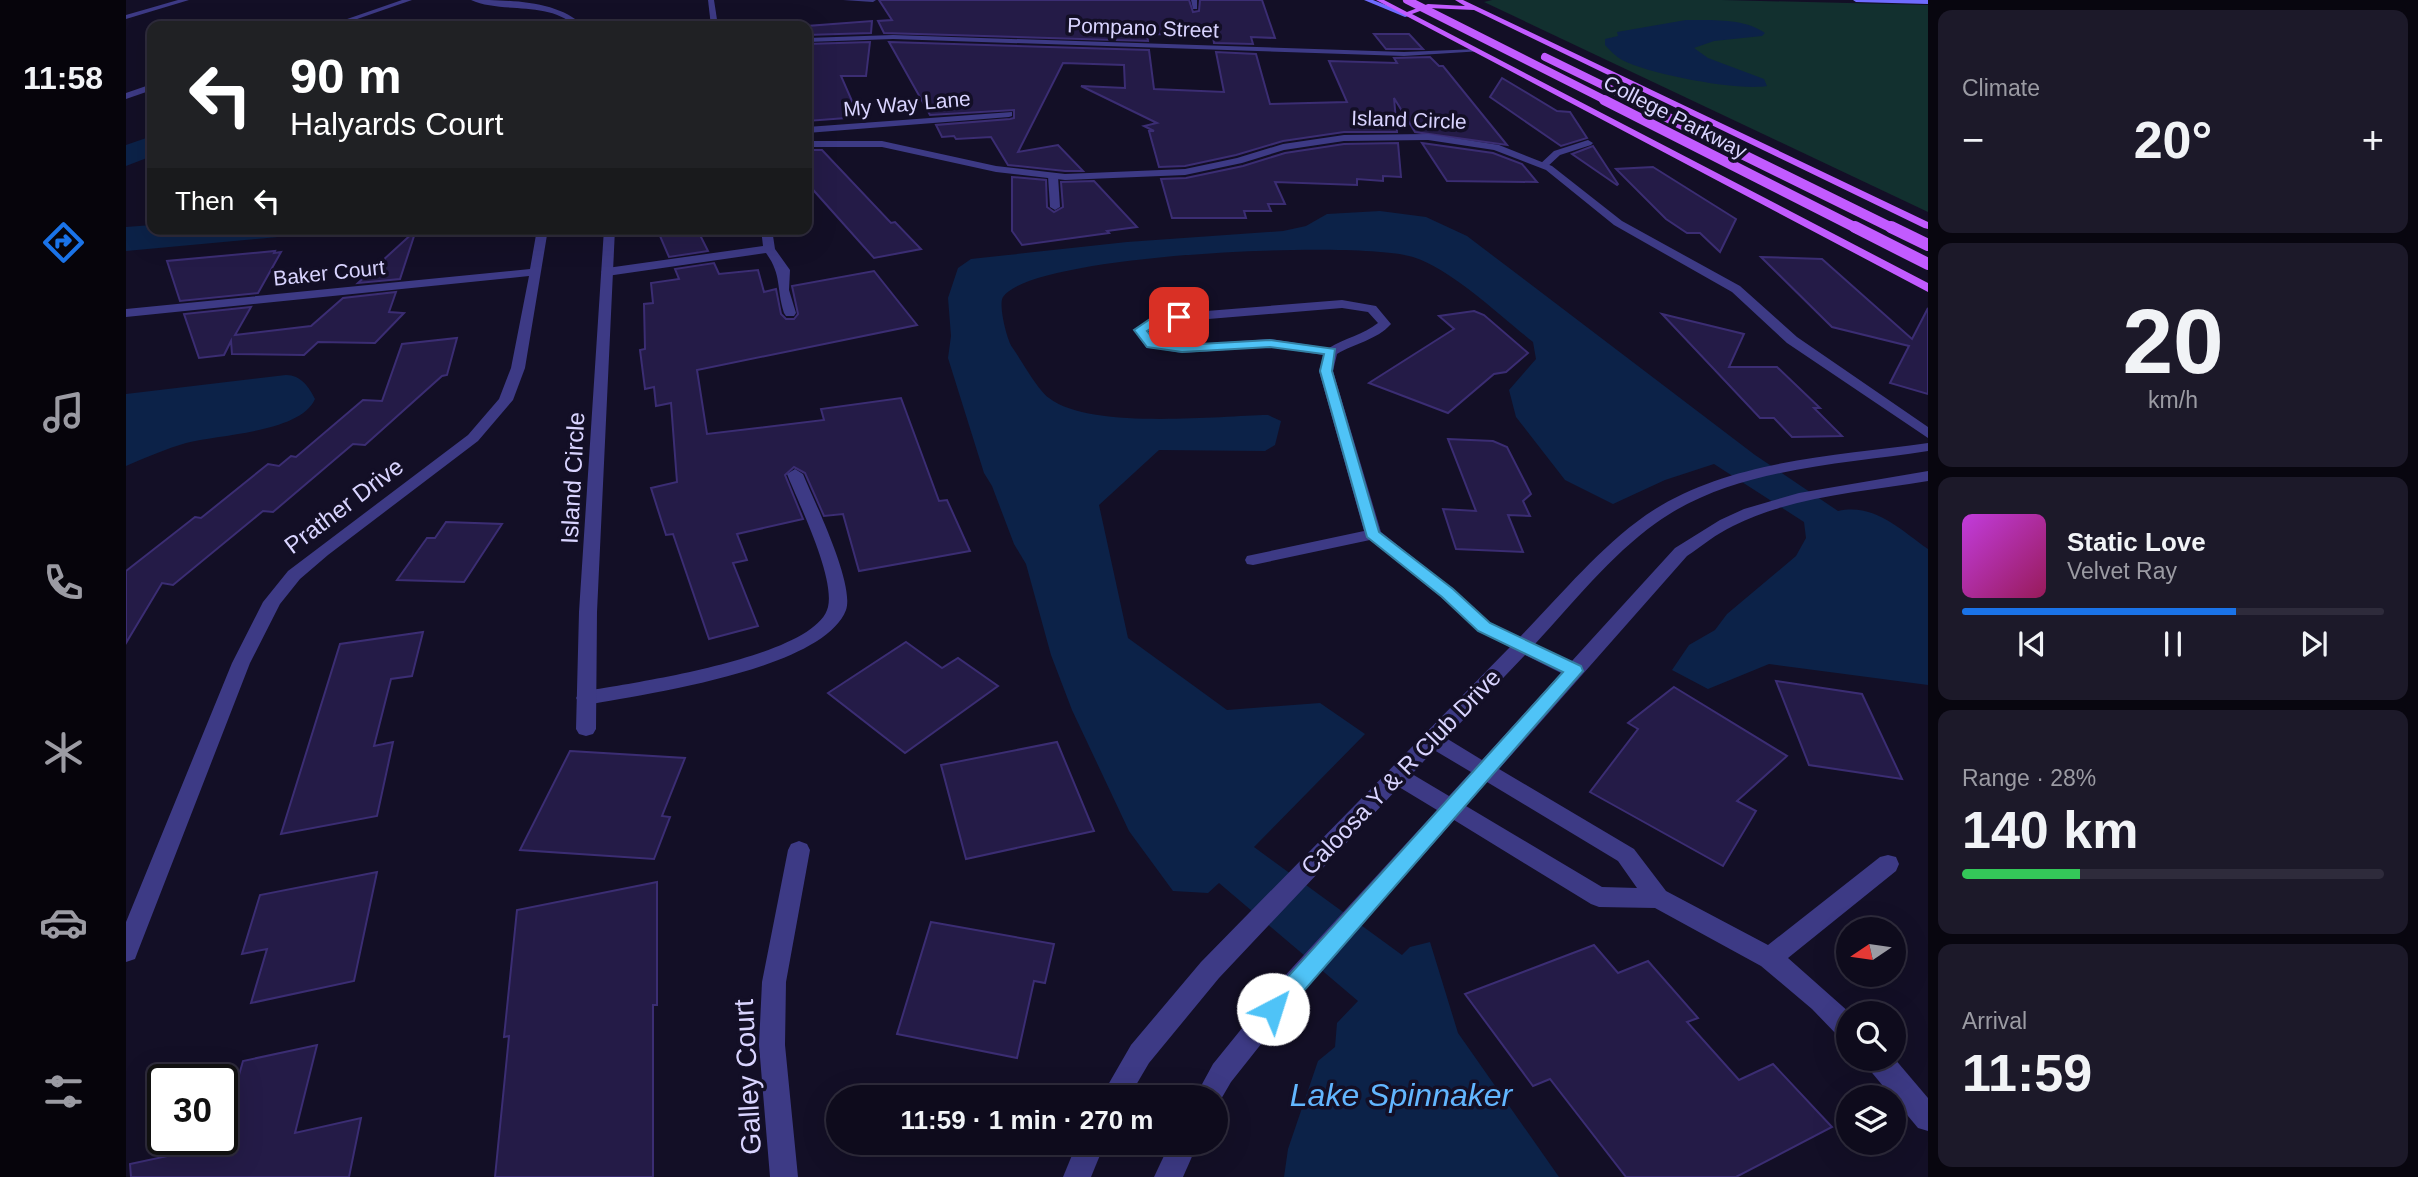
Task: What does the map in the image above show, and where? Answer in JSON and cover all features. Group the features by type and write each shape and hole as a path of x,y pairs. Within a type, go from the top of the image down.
{"main road":[{"path":"1367,0 1408,15"},
{"name":"College Parkway","path":"1407,0 1928,264"},
{"path":"1430,0 1510,39"},
{"path":"1856,0 1928,2"},
{"path":"1383,1 1928,288"},
{"path":"1461,1 1928,226"},
{"path":"1408,15 1409,10 1428,5 1478,10"},
{"name":"College Parkway","path":"1532,51 1928,245"},
{"path":"1685,110 1691,116 1691,125"},
{"path":"1601,116 1652,128 1691,125 1739,136"},
{"path":"1652,128 1650,135 1653,144"}],"street":[{"path":"126,17 186,0"},
{"path":"346,21 409,0"},
{"path":"474,0 553,11 571,17 575,21"},
{"path":"711,0 714,21"},
{"path":"846,0 873,0"},
{"name":"Pompano Street","path":"812,40 892,37 1404,54 1478,51"},
{"path":"126,96 147,89"},
{"name":"My Way Lane","path":"812,130 1009,114"},
{"name":"Island Circle","path":"812,144 882,144 996,169 1053,176 1115,177 1185,172 1231,164 1300,143 1385,136 1473,142 1516,153 1562,176 1618,223 1736,289 1791,340 1928,434"},
{"path":"1544,165 1557,153 1588,143"},
{"path":"1053,176 1055,207"},
{"name":"Prather Drive","path":"126,951 241,663 272,602 294,575 322,551 473,438 506,400 518,368 542,235"},
{"name":"Island Circle","path":"586,729 588,612 610,235"},
{"path":"767,235 769,249 784,270 783,290 790,313"},
{"path":"607,272 769,249"},
{"name":"Baker Court","path":"126,313 536,272"},
{"path":"1331,352 1270,343 1182,349 1152,344 1140,330 1157,319 1342,304 1372,309 1385,324 1372,334 1347,342 1331,352 1326,371 1373,534 1447,593 1484,627 1574,671"},
{"name":"Caloosa Y & R Club Drive","path":"1121,1085 1140,1054 1210,970 1619,545 1658,514 1705,491 1731,483 1784,471 1928,447"},
{"path":"586,698 750,664 805,641 825,627 837,610 838,592 832,568 795,474"},
{"path":"1215,1085 1305,973 1681,552 1725,523 1767,507 1928,476"},
{"path":"1254,560 1373,534"},
{"path":"1431,740 1626,855 1658,898 1770,958 1836,1016"},
{"path":"1398,776 1599,897 1658,898"},
{"name":"Galley Court","path":"783,1177 772,1045 774,982 799,850"},
{"path":"1770,958 1888,864"},
{"path":"1887,1071 1928,1118"},
{"path":"1077,1177 1086,1155"},
{"path":"1168,1177 1178,1155"}],"green space":[{"path":"1722,0 1928,5 1928,212 1484,2"}],"water":[{"path":"1686,20 1738,22 1765,33 1762,36 1714,41 1694,48 1708,58 1764,79 1767,86 1715,84 1652,71 1622,60 1605,45 1605,39 1618,36 1617,32"},
{"path":"147,138 147,158 126,166 126,145"},
{"name":"Lake Spinnaker","path":"1380,211 1426,217 1467,236 1755,455 1838,511 1864,511 1875,514 1897,526 1928,549 1928,685 1769,664 1708,689 1672,670 1689,645 1715,630 1727,614 1796,556 1806,538 1804,522 1714,464 1665,480 1613,504 1565,480 1516,417 1509,390 1536,359 1533,342 1460,283 1428,263 1413,257 1381,252 1330,250 1199,254 1072,270 1027,282 1003,297 1004,322 1012,347 1044,394 1068,408 1123,418 1268,415 1281,421 1275,445 1265,451 1159,450 1099,505 1128,638 1227,710 1320,703 1365,734 1254,847 1402,955 1410,947 1430,942 1458,1033 1559,1177 1284,1177 1288,1149 1318,1061 1335,1047 1337,1023 1358,1001 1219,883 1208,893 1173,891 1129,831 1072,710 1051,655 1026,564 1014,544 992,486 984,473 948,358 951,336 948,298 958,268 971,259 1127,242 1283,231 1306,226 1327,214"},
{"path":"147,225 147,235 299,235 126,251 126,227"},
{"path":"286,375 300,379 315,399 307,410 293,419 257,430 186,443 126,466 126,394"}],"building":[{"path":"879,0 1189,0 1193,12 1199,11 1200,0 1262,0 1275,38 1251,37 1253,44 1214,43 1213,36 1203,35 1147,34 1148,41 884,33 878,21 892,20"},
{"path":"872,21 871,33 812,35 812,26"},
{"path":"1374,34 1409,34 1423,49 1386,49"},
{"path":"870,42 866,76 841,76 859,117 812,121 812,44"},
{"path":"889,42 1149,50 1154,89 1224,92 1216,52 1256,54 1270,104 1347,102 1329,61 1397,63 1394,58 1430,57 1439,66 1443,66 1507,145 1415,132 1394,98 1397,132 1344,132 1283,141 1185,166 1159,167 1149,131 1154,131 1144,126 1157,123 1081,86 1125,88 1124,65 1063,63 1018,152 1058,145 1083,171 1008,165 991,137 942,137 936,125 1010,119 1014,118 1014,110 930,115"},
{"path":"1502,78 1557,111 1570,112 1587,138 1561,146 1490,97"},
{"path":"1398,143 1401,177 1383,176 1383,181 1357,179 1357,185 1275,182 1285,204 1268,204 1271,211 1244,211 1246,218 1172,218 1161,179 1186,178 1243,166 1285,153 1344,144"},
{"path":"1422,143 1493,153 1522,164 1537,182 1447,181"},
{"path":"1593,146 1618,184 1617,185 1572,154"},
{"path":"812,150 822,150 891,223 895,222 921,249 874,258 812,189"},
{"path":"1653,167 1736,219 1720,252 1700,233 1687,233 1666,219 1616,169"},
{"path":"1012,177 1046,180 1047,207 1054,212 1063,207 1061,182 1094,181 1137,227 1022,245 1012,231"},
{"path":"411,235 414,235 400,279 358,283"},
{"path":"660,235 700,235 708,251 669,257"},
{"path":"275,251 274,253 281,252 258,293 180,301 167,261"},
{"path":"1761,257 1822,259 1912,339 1928,308 1928,394 1890,383 1909,346 1832,327"},
{"path":"714,263 719,274 758,270 764,292 776,289 781,314 786,319 794,319 798,314 792,286 874,271 917,325 697,370 707,434 824,420 821,409 901,398 939,501 947,500 970,551 859,571 843,514 824,516 805,473 794,467 785,475 803,519 737,534 747,560 733,563 758,626 709,639 673,534 666,535 651,488 677,482 671,403 656,406 654,387 645,389 640,350 645,349 644,304 653,303 651,283 679,279 675,269"},
{"path":"396,292 389,312 404,313 375,343 318,342 304,355 232,354 231,341 224,355 199,358 184,314 251,307 235,335 311,326 343,298"},
{"path":"1474,311 1484,315 1528,353 1506,372 1494,374 1448,413 1369,383 1454,329 1439,316"},
{"path":"1662,314 1744,334 1729,367 1777,367 1820,408 1814,408 1842,436 1792,437 1774,418 1760,418"},
{"path":"457,338 447,375 442,376 365,445 353,444 273,512 263,511 173,585 162,583 126,643 126,571 195,517 201,518 268,464 279,466 291,456 296,457 363,400 382,401 402,344"},
{"path":"1448,439 1493,441 1507,447 1531,494 1523,501 1530,516 1508,515 1523,552 1456,549 1443,509 1476,511"},
{"path":"446,522 502,524 464,582 397,580 427,538 435,538"},
{"path":"423,632 412,676 391,679 374,746 393,742 377,816 281,834 340,644"},
{"path":"906,642 942,668 958,658 998,686 905,753 828,693"},
{"path":"1776,681 1862,694 1902,779 1809,765"},
{"path":"1674,687 1787,756 1737,801 1756,811 1723,866 1590,792 1638,729 1628,723"},
{"path":"1057,742 1094,831 966,859 941,765"},
{"path":"570,751 685,758 662,816 670,817 654,859 520,850"},
{"path":"377,872 354,981 251,1003 267,949 242,954 260,895"},
{"path":"657,882 657,1005 653,1005 653,1177 495,1177 509,1036 504,1037 517,910"},
{"path":"931,922 1054,944 1045,983 1034,981 1017,1058 897,1034"},
{"path":"1594,945 1618,973 1648,961 1698,1018 1687,1022 1739,1080 1773,1064 1832,1127 1736,1177 1626,1177 1550,1079 1533,1086 1465,994"},
{"path":"317,1045 295,1133 361,1118 349,1177 131,1177 130,1164 172,1155 238,1155 238,1078 243,1061"}],"route":[{"path":"1179,317 1157,319 1140,330 1152,344 1182,349 1270,343 1331,352 1326,371 1373,534 1447,593 1484,627 1574,671 1273,1009"}]}
